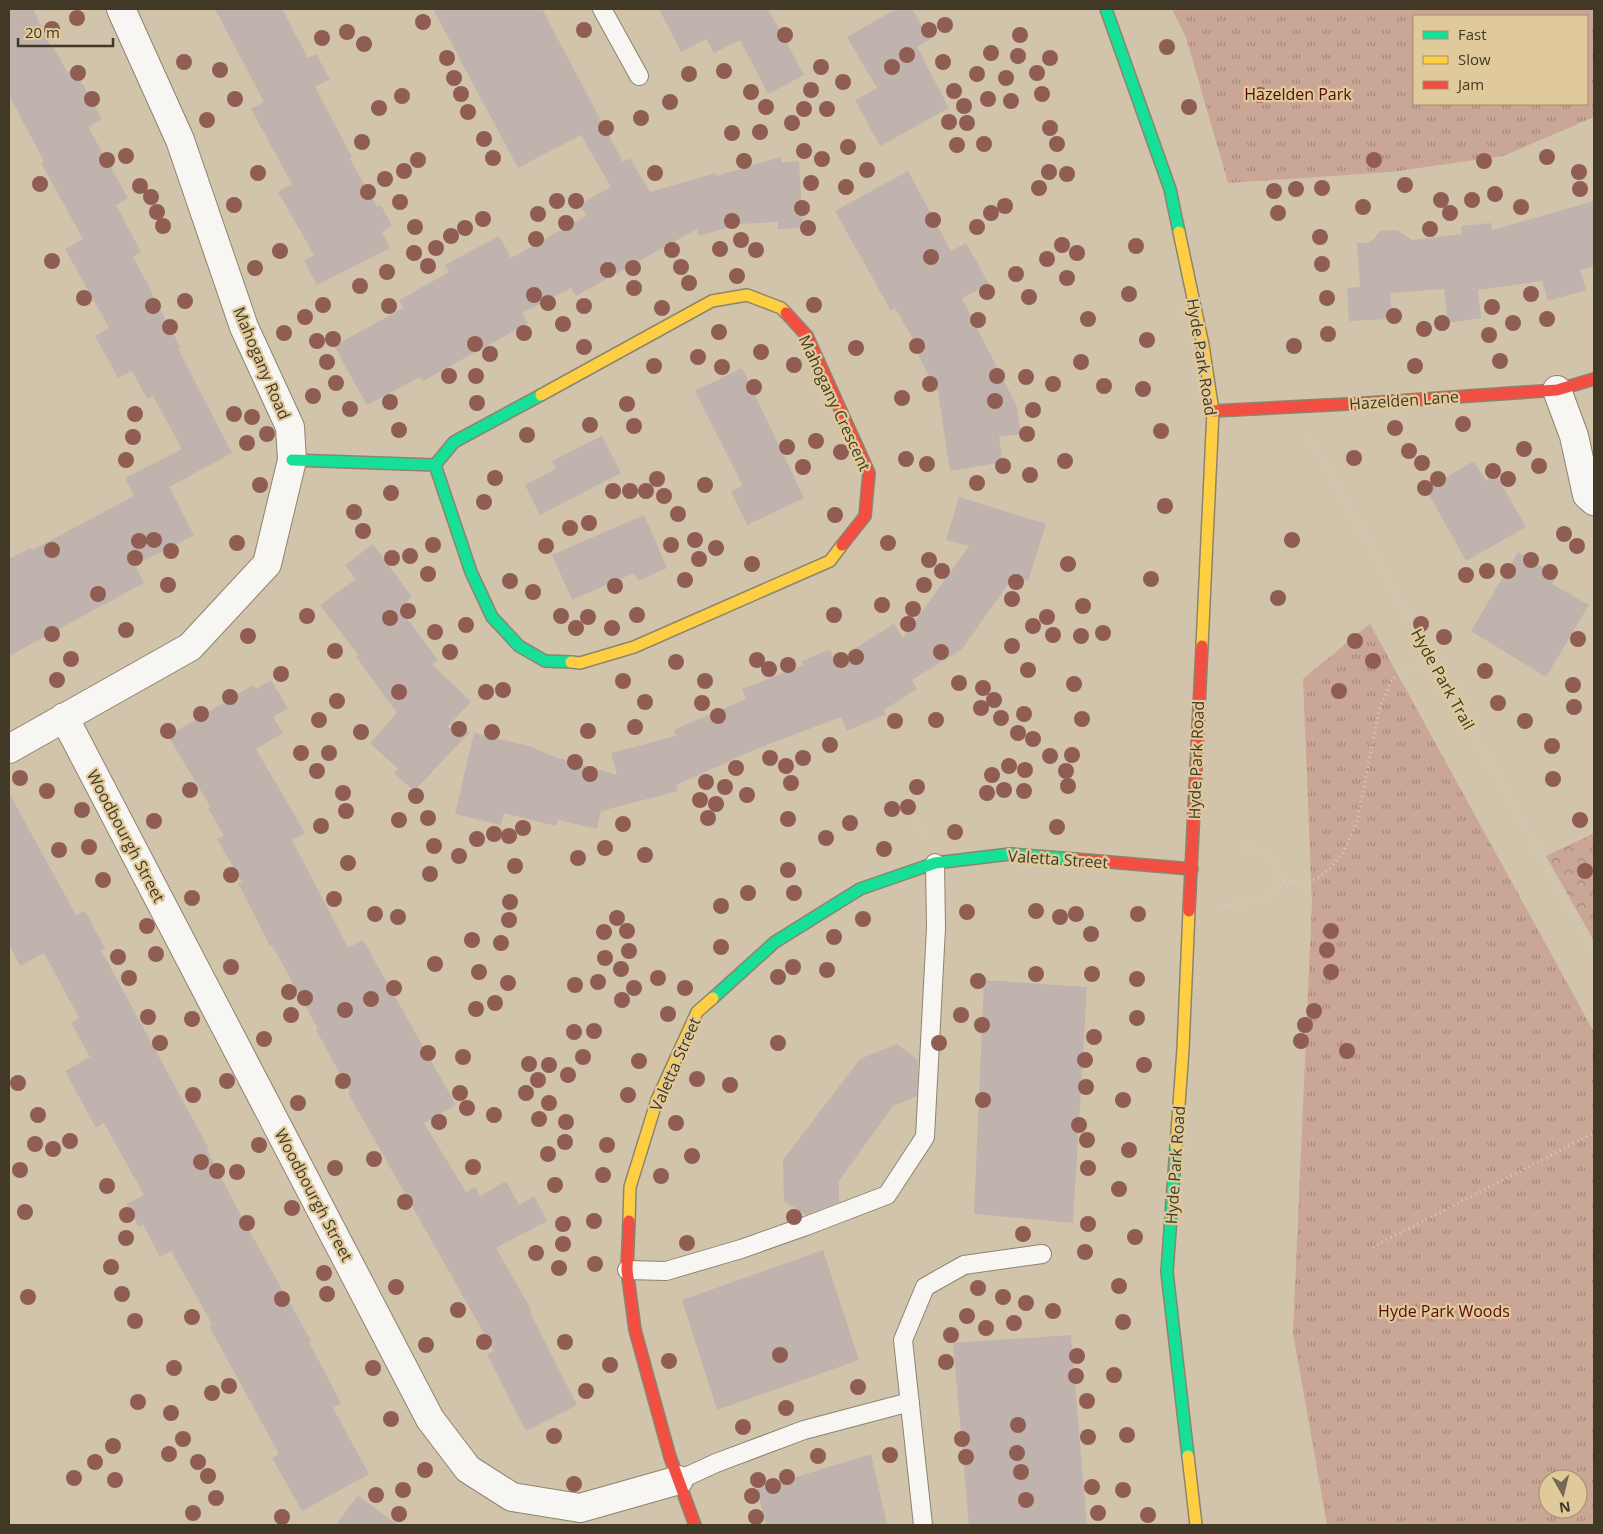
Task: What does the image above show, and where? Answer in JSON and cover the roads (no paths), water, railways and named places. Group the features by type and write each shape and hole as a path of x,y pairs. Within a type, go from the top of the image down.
{"street":[{"name":"Mahogany Road","path":"9,748 190,647 267,564 292,460 290,427 244,328 180,140 121,9"},
{"name":"Hyde Park Road","path":"1106,9 1170,189 1204,345 1213,411 1183,1049 1167,1272 1196,1525"},
{"name":"Mahogany Crescent","path":"747,295 781,308 807,336 869,473 865,516 830,561 634,646 580,663 545,661 519,646 492,617 470,572 435,465 454,442 712,301 747,295"},
{"name":"Hazelden Lane","path":"1213,411 1557,390 1594,379"},
{"path":"1557,390 1574,436 1587,495 1594,501"},
{"path":"292,460 435,465"},
{"name":"Woodbourgh Street","path":"64,717 430,1419 468,1469 512,1497 580,1508 679,1480"},
{"name":"Valetta Street","path":"695,1525 670,1457 635,1330 627,1270 630,1187 657,1100 696,1012 775,942 860,889 935,863 1010,854 1192,869"}],"lane":[{"path":"602,9 639,76"},
{"path":"627,1270 666,1271 759,1242 887,1195 925,1137 936,928 935,863"},
{"path":"923,1525 903,1340 925,1287 964,1265 1042,1254"},
{"path":"679,1480 716,1463 804,1430 910,1402"}],"park label":[{"name":"Hazelden Park","path":"1298,94"},
{"name":"Hyde Park Woods","path":"1444,1311"}]}
